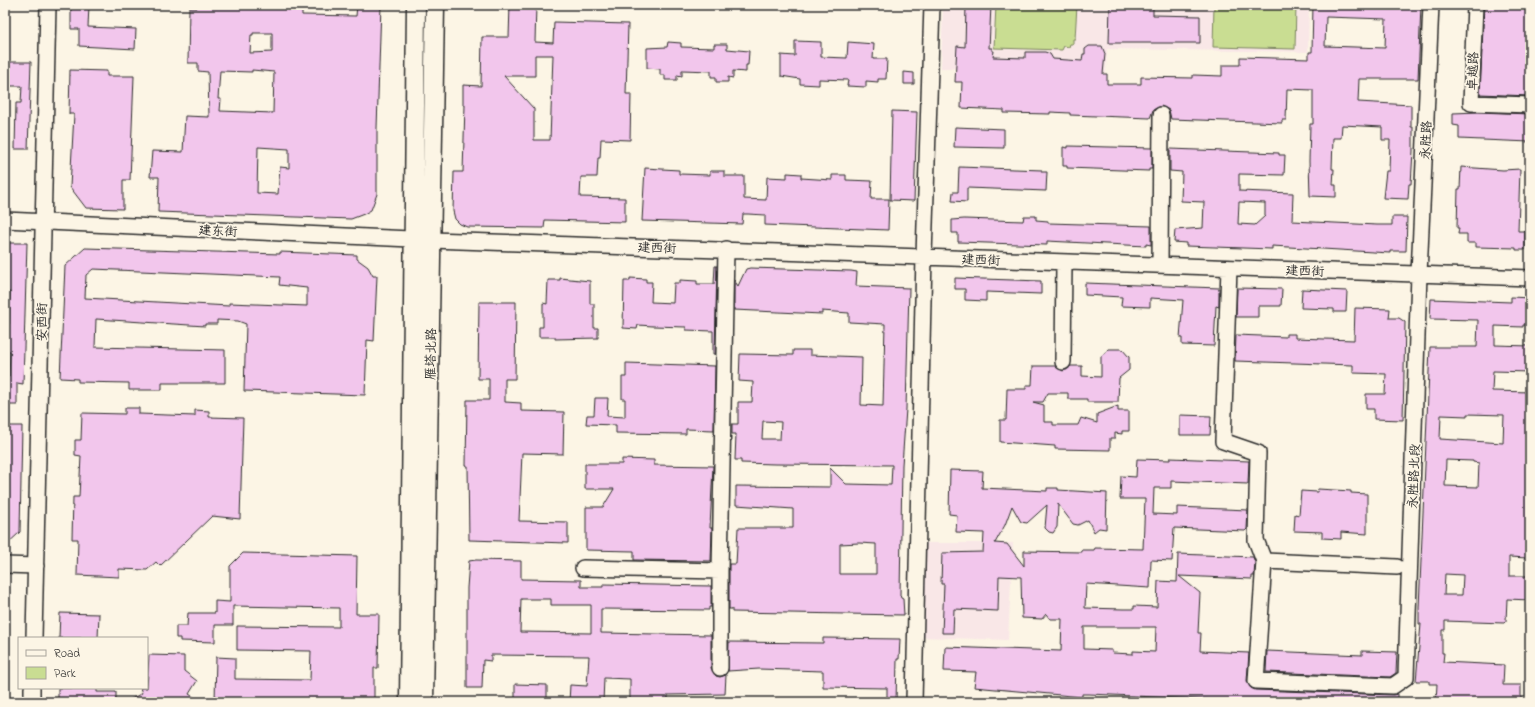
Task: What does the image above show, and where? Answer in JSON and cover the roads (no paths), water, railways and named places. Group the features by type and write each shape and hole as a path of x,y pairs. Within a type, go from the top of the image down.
{"main road":[{"name":"雁塔北路","path":"409,702 416,5"},
{"name":"雁塔北路","path":"424,702 435,5"}],"street":[{"name":"安西街","path":"34,637 48,5"},
{"path":"914,702 924,256 932,5"},
{"name":"永胜路","path":"1419,274 1431,5"},
{"name":"卓越路","path":"1475,5 1471,102 1530,105"},
{"path":"1160,265 1161,115"},
{"name":"建东街","path":"5,220 432,240"},
{"name":"建西街","path":"432,240 1530,278"},
{"path":"720,668 720,571 726,249"},
{"path":"1063,362 1064,262"},
{"path":"1229,268 1223,442 1258,453 1256,540 1264,561 1397,567"},
{"name":"永胜路北段","path":"1264,561 1256,681 1393,686 1406,677 1419,274"},
{"path":"5,565 36,566"},
{"path":"583,568 720,571"},
{"path":"32,689 32,702"}]}
